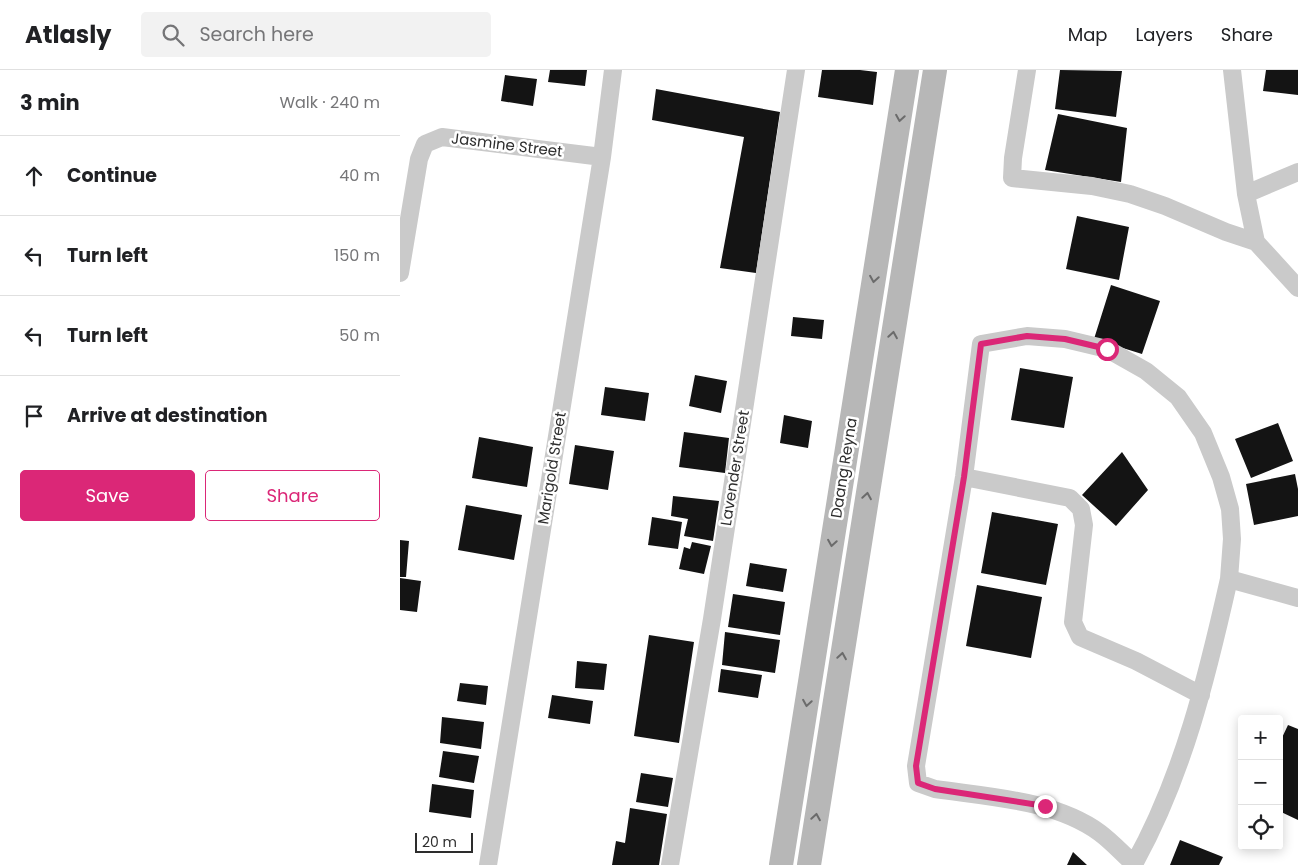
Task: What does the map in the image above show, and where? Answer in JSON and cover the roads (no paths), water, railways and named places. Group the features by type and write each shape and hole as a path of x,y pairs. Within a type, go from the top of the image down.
{"main road":[{"name":"Daang Reyna","path":"781,865 907,70"},
{"name":"Daang Reyna","path":"809,865 935,70"}],"street":[{"name":"Marigold Street","path":"488,865 602,157 613,70"},
{"name":"Lavender Street","path":"670,865 712,619 796,70"},
{"path":"1027,70 1013,158 1012,178 1092,186 1130,194 1165,206 1226,232 1256,242 1298,288"},
{"path":"1232,70 1246,194 1256,242"},
{"name":"Jasmine Street","path":"400,273 419,159 425,144 442,137 602,157"},
{"path":"1246,194 1298,172"},
{"path":"1027,336 1065,339 1107,349 1146,371 1178,397 1203,433 1221,477 1230,509 1232,539 1229,579 1211,659 1176,773 1146,842 1134,864 1100,833 1074,818 1045,806 935,789 918,783 916,766 964,477 981,344 1027,336"},
{"path":"964,477 1070,498 1081,509 1084,525 1073,622 1080,638 1136,661 1201,695"},
{"path":"1229,579 1298,598"}]}
